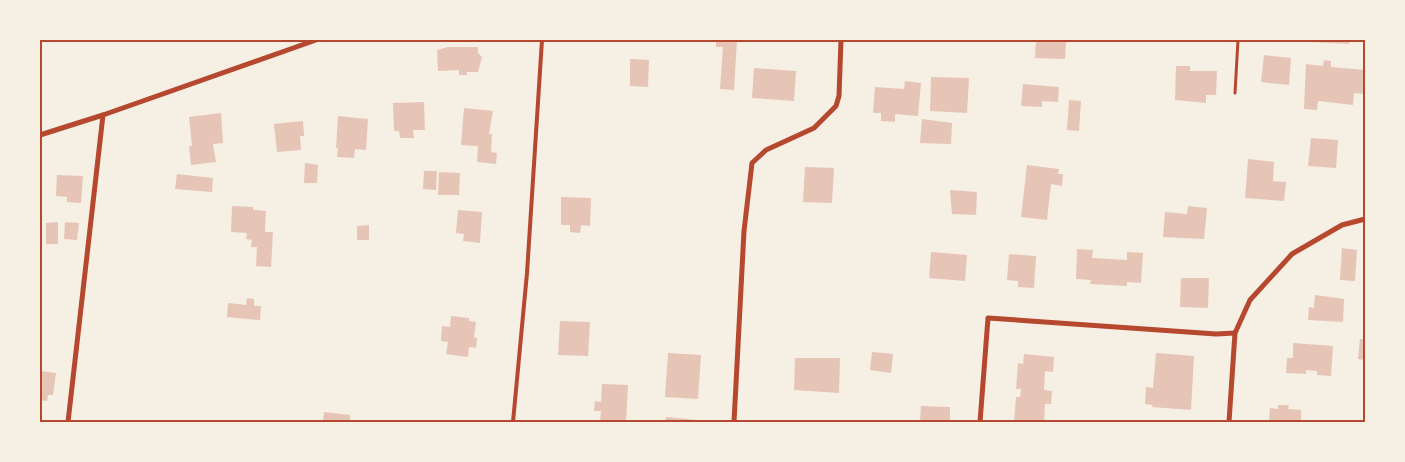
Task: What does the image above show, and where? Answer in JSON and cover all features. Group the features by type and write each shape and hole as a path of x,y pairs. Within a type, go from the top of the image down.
{"street":[{"path":"40,135 103,115 316,40"},
{"path":"734,422 744,231 752,163 766,150 814,128 836,106 839,96 841,40"},
{"path":"68,422 103,115"},
{"path":"1229,422 1234,333 1250,300 1292,254 1342,225 1365,219"},
{"path":"980,422 988,318 1216,334 1234,333"}],"lane":[{"path":"513,422 528,263 542,40"}],"path":[{"path":"1235,93 1238,40"}],"building":[{"path":"716,40 737,40 734,90 720,89 723,47 716,47"},
{"path":"1036,40 1066,40 1065,59 1035,58"},
{"path":"1309,40 1349,40 1349,44 1309,42"},
{"path":"448,47 478,47 478,53 482,57 478,72 467,72 467,75 459,75 459,70 438,71 437,50"},
{"path":"1264,55 1291,58 1289,85 1261,82"},
{"path":"630,59 649,60 648,87 630,86"},
{"path":"1324,60 1331,61 1331,67 1365,70 1365,94 1354,93 1353,105 1318,101 1317,110 1304,109 1306,64 1323,66"},
{"path":"1176,66 1190,66 1190,71 1217,71 1216,95 1206,95 1206,103 1175,100"},
{"path":"754,68 796,71 794,101 752,98"},
{"path":"931,77 969,78 967,113 930,111"},
{"path":"905,81 921,83 918,116 895,114 895,122 881,121 881,113 873,113 875,87 904,89"},
{"path":"1023,84 1059,87 1058,102 1042,101 1042,107 1021,106"},
{"path":"1069,100 1081,101 1079,131 1067,130"},
{"path":"424,102 425,130 413,130 414,138 400,138 399,131 394,131 393,103"},
{"path":"464,108 493,111 489,134 492,134 491,152 497,153 496,164 477,162 478,146 461,145"},
{"path":"221,113 223,143 213,144 216,162 191,165 189,146 192,146 189,117"},
{"path":"338,116 368,119 366,150 355,149 354,158 337,157"},
{"path":"922,119 952,123 951,144 920,143"},
{"path":"303,121 304,136 300,136 301,150 277,152 274,124"},
{"path":"1311,138 1338,140 1336,168 1308,166"},
{"path":"1248,159 1274,162 1273,181 1286,182 1284,201 1245,198"},
{"path":"305,163 318,165 317,183 304,183"},
{"path":"1027,165 1059,169 1058,174 1063,174 1062,186 1051,184 1047,220 1021,217"},
{"path":"805,167 834,168 832,203 803,202"},
{"path":"424,171 437,171 436,190 423,189"},
{"path":"439,172 460,173 459,195 438,195"},
{"path":"177,174 213,178 212,192 175,189"},
{"path":"57,175 83,176 81,203 67,202 67,197 56,196"},
{"path":"950,190 977,192 976,215 952,214"},
{"path":"561,197 591,198 590,226 581,225 580,233 570,232 570,225 561,225"},
{"path":"232,206 253,207 253,210 266,211 265,232 273,232 271,267 256,266 257,247 251,247 252,240 246,239 247,233 231,232"},
{"path":"1188,206 1207,208 1204,239 1163,237 1165,212 1187,214"},
{"path":"458,210 482,212 480,243 463,241 464,234 456,233"},
{"path":"58,222 58,244 46,244 46,223"},
{"path":"65,222 79,223 77,240 64,239"},
{"path":"369,225 369,240 357,240 357,226"},
{"path":"1342,248 1357,250 1355,281 1340,280"},
{"path":"1077,249 1093,250 1092,258 1127,260 1127,252 1143,253 1141,283 1127,282 1127,286 1090,284 1091,280 1076,279"},
{"path":"931,252 967,255 965,281 929,278"},
{"path":"1009,254 1036,256 1034,288 1018,287 1018,281 1007,280"},
{"path":"1181,278 1209,278 1208,308 1180,307"},
{"path":"1315,295 1344,299 1343,322 1308,320 1309,307 1314,308"},
{"path":"247,298 254,299 254,306 261,306 260,320 227,317 228,303 246,305"},
{"path":"451,316 469,318 469,321 476,322 474,337 477,338 476,348 469,347 468,357 446,354 448,342 441,341 442,326 450,327"},
{"path":"560,321 590,322 588,356 558,355"},
{"path":"1360,339 1365,339 1365,360 1358,359"},
{"path":"1293,343 1333,346 1331,376 1317,375 1317,371 1306,370 1306,374 1286,373 1287,358 1293,358"},
{"path":"872,352 893,354 891,373 870,370"},
{"path":"668,353 701,355 698,399 665,397"},
{"path":"1156,353 1194,356 1191,410 1152,407 1153,405 1145,404 1146,387 1153,388"},
{"path":"1024,354 1054,357 1053,372 1045,371 1044,390 1052,391 1051,404 1045,404 1044,422 1014,422 1016,397 1020,397 1021,389 1016,389 1018,363 1023,364"},
{"path":"795,358 840,358 839,393 794,390"},
{"path":"40,371 56,373 53,395 48,395 47,401 40,400"},
{"path":"602,384 628,385 626,422 600,422 601,411 594,411 595,401 601,402"},
{"path":"1278,405 1289,405 1288,409 1301,410 1301,422 1269,422 1270,408 1278,409"},
{"path":"921,406 950,407 950,422 920,422"},
{"path":"324,412 350,415 350,422 323,422"},
{"path":"666,417 698,420 698,422 665,422"}]}
